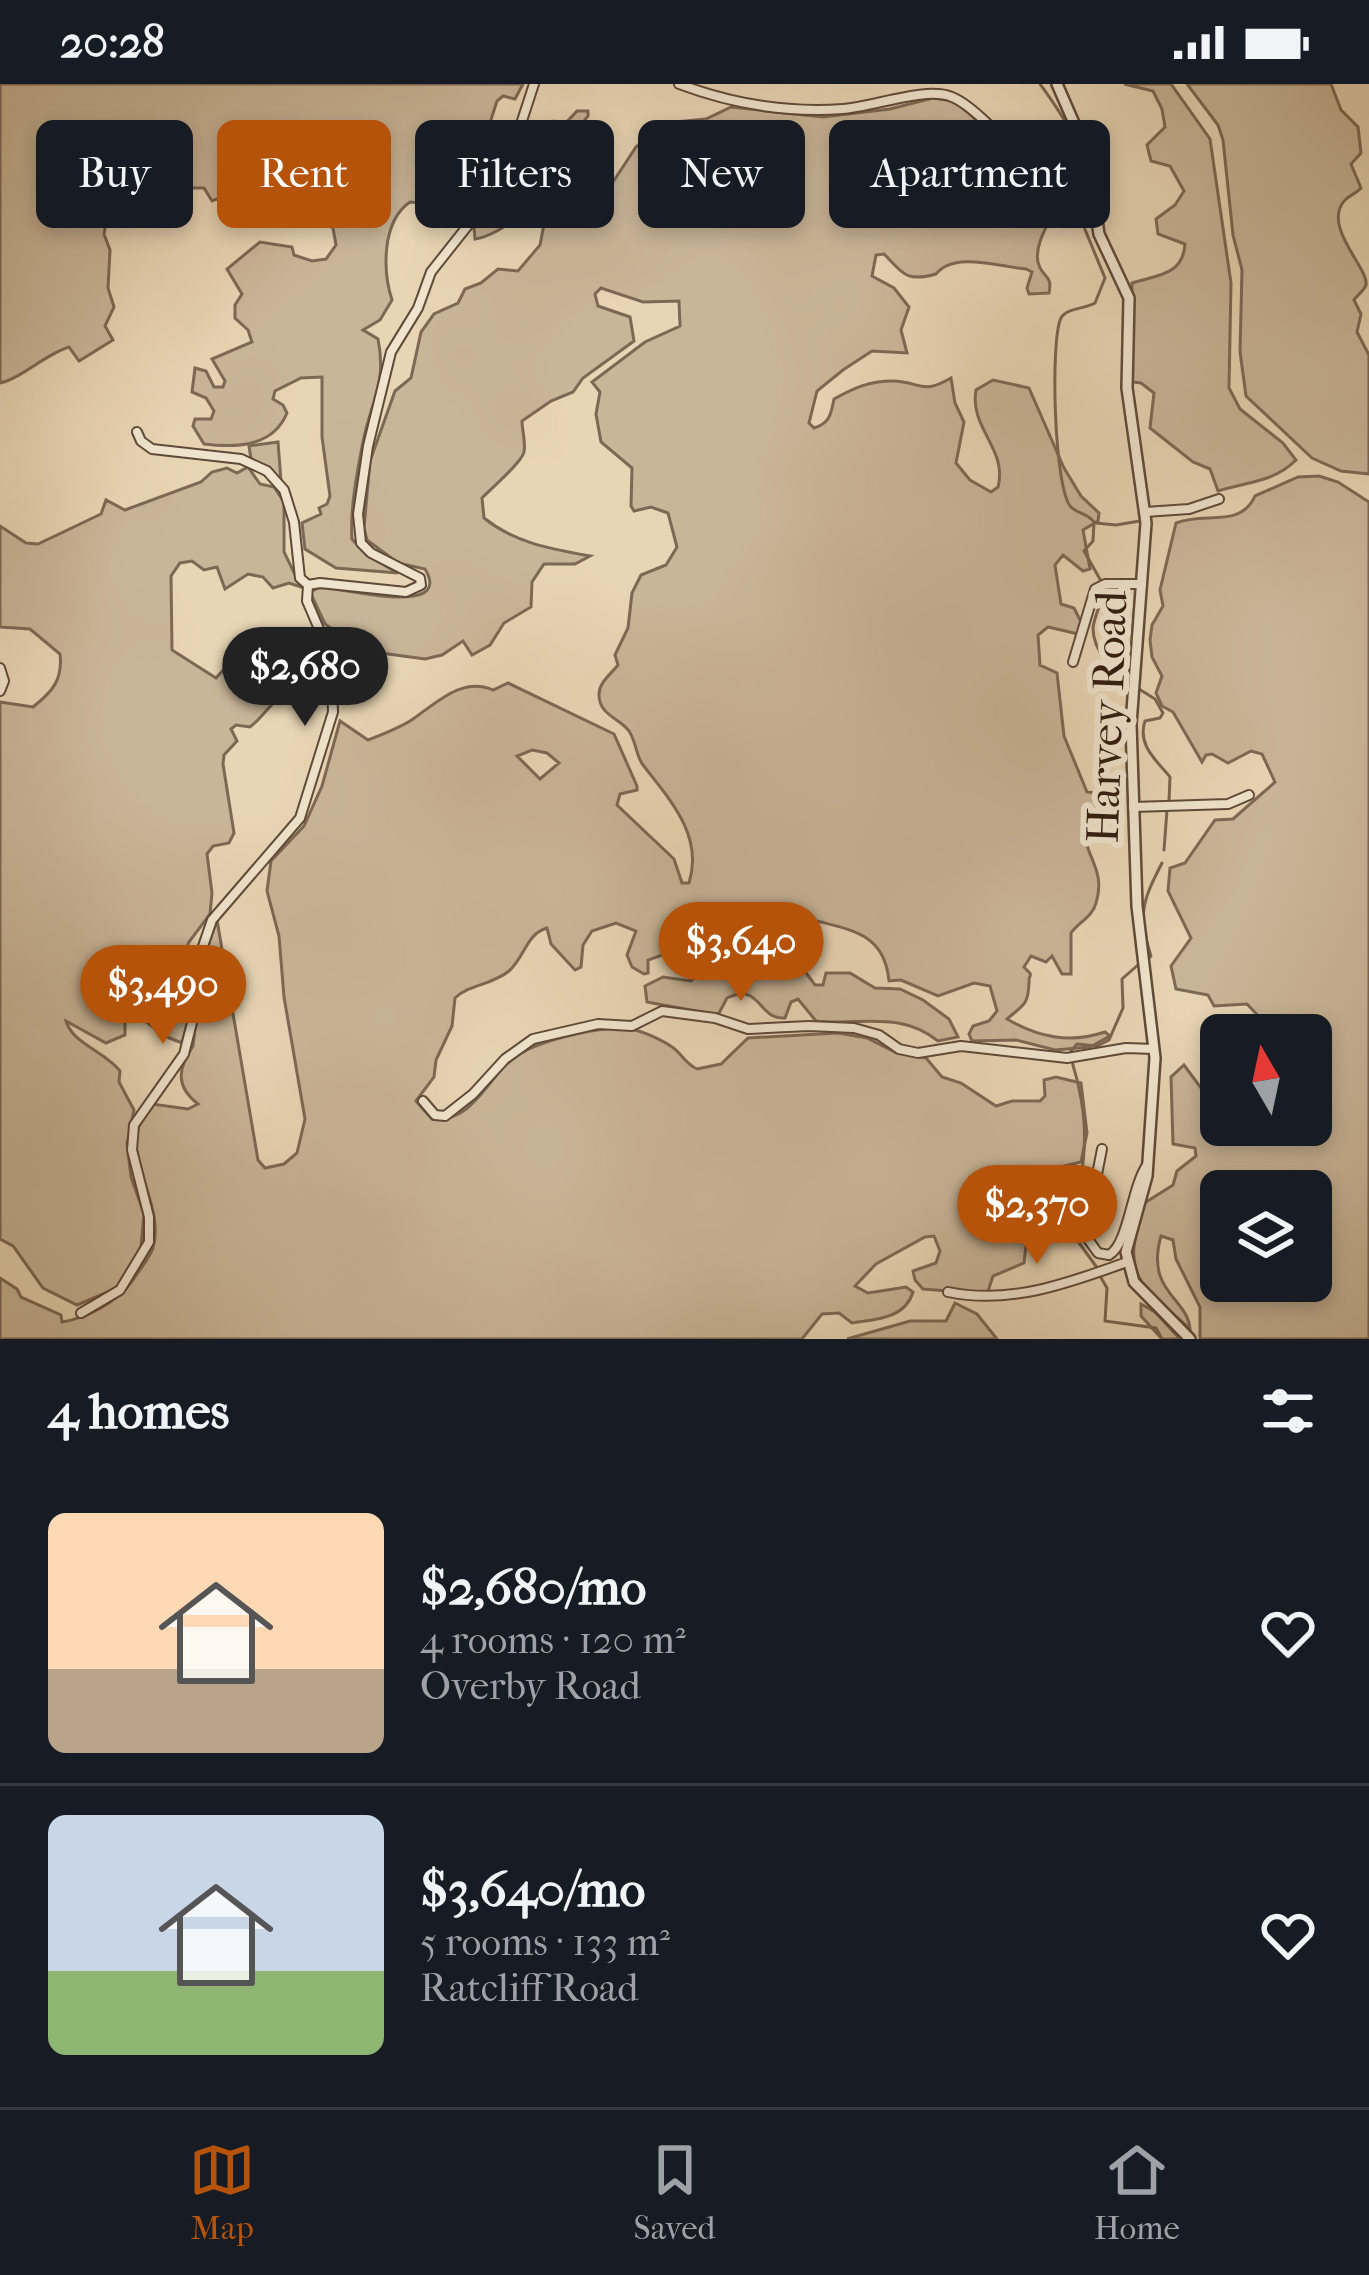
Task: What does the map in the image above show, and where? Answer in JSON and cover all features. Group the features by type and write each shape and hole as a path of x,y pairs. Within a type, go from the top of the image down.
{"street":[{"path":"308,585 406,592 421,585 418,576 379,558 361,543 358,514 368,446 391,352 418,308 434,267 492,195 499,163 518,134 534,84"},
{"path":"679,84 736,102 803,110 860,108 926,94 949,95 981,120"},
{"name":"Harvey Road","path":"1057,84 1073,120"},
{"name":"Harvey Road","path":"1098,228 1130,302 1126,388 1145,512 1132,682 1133,807 1137,906 1155,1049 1147,1165 1127,1241 1127,1262"},
{"path":"81,1313 120,1290 149,1242 149,1217 132,1150 134,1124 184,1054 194,1015 199,961 212,920 300,818 333,712 332,664 323,632 307,602 308,585 298,570 290,503 277,479 241,459 152,449 137,432"},
{"path":"1145,512 1189,509 1219,499"},
{"path":"1073,662 1102,585 1142,584"},
{"path":"0,668 4,681 0,691"},
{"path":"1133,807 1228,805 1249,795"},
{"path":"423,1101 435,1115 445,1116 533,1039 598,1024 632,1026 662,1011 715,1018 748,1029 854,1028 918,1053 961,1046 1072,1058 1126,1048 1155,1049"},
{"path":"1102,1149 1084,1235 1098,1253 1109,1255 1120,1247 1147,1165"},
{"path":"948,1292 993,1298 1086,1277 1127,1262 1143,1292 1190,1339"}],"shaded area":[{"path":"0,84 523,84 515,99 503,96 497,101 491,120 415,120 415,202 394,222 387,248 392,300 380,320 363,330 378,339 381,368 352,515 352,539 367,555 398,573 336,568 305,549 302,523 321,514 319,508 330,496 322,437 322,377 301,378 275,391 273,399 287,413 281,424 263,439 241,445 204,444 193,426 195,419 211,419 214,411 206,398 192,392 195,368 206,371 214,387 223,387 225,381 212,359 252,342 248,330 235,318 235,305 242,294 227,269 260,242 292,247 294,255 312,261 326,259 336,245 333,228 391,228 391,120 217,120 217,199 212,201 204,188 193,188 193,120 36,120 36,228 105,228 110,250 108,288 114,307 105,326 113,340 79,361 69,347 0,383"},
{"path":"1124,84 1171,84 1210,139 1231,283 1229,388 1240,409 1283,443 1296,460 1269,477 1218,491 1210,469 1193,462 1150,428 1154,393 1132,382 1132,283 1167,272 1183,255 1185,244 1158,234 1156,219 1184,191 1170,166 1151,161 1147,145 1165,127 1153,91"},
{"path":"1187,84 1331,84 1341,110 1358,127 1361,153 1351,164 1361,188 1345,200 1339,222 1366,285 1354,300 1361,314 1357,332 1369,355 1369,474 1341,471 1312,458 1246,396 1240,352 1242,270 1233,235 1223,140 1218,125"},
{"path":"933,98 954,101 976,120 829,120 829,228 1046,228 1038,260 1049,281 1049,293 1029,294 1032,272 1026,269 966,262 917,277 905,274 884,254 876,255 872,276 894,288 909,307 901,330 907,353 872,351 843,370 817,391 809,423 814,428 823,423 834,399 862,386 892,381 926,387 951,378 964,422 956,463 970,480 991,492 998,487 1000,473 978,416 976,390 993,380 1029,388 1064,468 1081,496 1099,513 1098,521 1083,530 1090,569 1083,571 1063,555 1055,565 1061,604 1074,608 1081,622 1078,634 1048,627 1038,635 1040,665 1057,673 1064,736 1087,792 1102,794 1107,804 1093,818 1086,841 1099,887 1092,912 1071,933 1071,974 1062,974 1052,956 1046,962 1031,956 1024,967 1031,974 1026,1001 1007,1019 1054,1037 1105,1032 1110,1036 1090,1047 1055,1050 1016,1040 972,1041 973,1026 989,1021 997,1011 990,986 974,983 938,996 901,980 889,981 882,954 867,938 811,920 782,919 745,934 739,953 749,959 790,951 815,985 823,985 826,973 850,973 875,988 900,989 949,1019 958,1037 938,1041 924,1031 894,1022 816,1021 798,999 791,1002 785,1018 769,1013 747,995 727,998 718,1015 647,1002 645,986 663,977 691,981 703,970 697,950 685,947 648,960 644,974 632,967 627,955 636,931 616,923 592,931 583,945 581,967 575,970 551,944 547,928 534,935 509,971 455,998 452,1026 436,1060 434,1077 416,1101 432,1119 459,1114 507,1063 529,1049 592,1031 623,1028 673,1048 697,1069 721,1064 748,1038 838,1033 867,1038 897,1053 926,1058 942,1077 961,1083 996,1106 1040,1101 1045,1096 1044,1080 1056,1077 1081,1083 1087,1133 1081,1162 1060,1167 1054,1178 1034,1178 1024,1263 993,1276 987,1294 923,1289 913,1271 936,1263 940,1251 934,1236 925,1237 876,1264 855,1286 868,1293 906,1287 913,1292 903,1308 852,1323 839,1313 822,1314 802,1339 0,1339 0,1278 21,1297 61,1315 62,1322 111,1302 151,1252 153,1210 136,1139 152,1104 188,1109 198,1104 183,1085 182,1070 193,1046 203,959 217,920 258,1160 265,1168 284,1164 297,1153 305,1119 284,997 279,936 267,891 271,861 304,826 322,786 340,721 368,740 403,725 461,689 493,690 508,683 614,734 637,786 637,790 620,794 617,805 674,859 682,883 689,883 692,849 681,819 641,761 629,731 600,702 601,687 618,665 615,655 628,628 632,593 641,575 666,565 677,547 668,513 651,507 634,511 631,506 632,468 601,442 596,414 600,392 592,382 645,342 680,326 679,301 643,302 601,288 595,294 598,306 630,317 634,341 583,378 573,392 522,421 524,452 482,498 484,518 521,539 590,556 575,564 544,564 532,582 531,607 504,623 490,645 472,655 463,641 442,655 425,659 381,653 359,636 342,636 325,624 310,592 324,588 412,596 430,584 425,569 398,563 367,540 364,528 370,461 395,391 411,378 421,332 434,314 458,303 465,289 498,269 518,271 540,245 543,228 614,228 614,180 638,145 638,228 805,228 805,120 696,120 731,107 823,117","holes":["532,750 547,753 559,763 540,779 517,756"]},
{"path":"577,111 588,111 585,120 569,120"},
{"path":"474,228 501,228 491,234 475,239"},
{"path":"278,442 281,481 251,459 249,446"},
{"path":"248,467 260,484 274,487 284,502 284,552 301,587 289,583 273,588 263,577 248,574 225,589 217,567 204,570 192,561 180,563 171,576 172,650 216,678 235,657 247,657 240,677 247,684 258,681 277,651 289,648 311,654 257,721 250,727 231,729 237,741 224,755 223,764 234,833 229,843 213,846 207,854 210,914 181,961 191,1011 182,1043 164,1036 133,1011 125,1017 125,1035 106,1043 66,1021 75,1036 120,1071 119,1082 134,1110 127,1144 131,1177 144,1214 141,1246 130,1270 115,1289 77,1305 43,1288 13,1246 0,1239 0,702 33,707 55,685 60,654 30,629 0,627 0,526 26,543 38,544 101,514 106,500 125,510 201,482 212,472 227,468 237,473"},
{"path":"1319,476 1369,502 1369,1339 1200,1339 1200,1307 1176,1259 1173,1240 1161,1236 1158,1270 1190,1329 1146,1288 1134,1264 1143,1204 1173,1185 1177,1171 1196,1156 1195,1148 1173,1144 1171,1077 1184,1065 1200,1087 1200,1146 1332,1146 1332,1014 1256,1014 1247,1004 1214,1006 1208,995 1176,989 1171,966 1191,938 1168,891 1170,868 1185,863 1215,820 1233,819 1275,782 1262,754 1251,751 1228,763 1212,754 1202,762 1173,712 1162,706 1156,693 1162,676 1152,657 1152,625 1163,606 1160,590 1176,523 1231,516 1255,496 1298,477"},
{"path":"955,1303 977,1314 997,1339 847,1339 910,1321 946,1321"},
{"path":"1141,1304 1180,1339 1162,1339 1141,1316"}],"waterway":[{"path":"1040,84 1064,120"},
{"path":"1084,228 1105,278 1095,303 1061,318 1056,354 1057,446 1065,495 1071,507 1094,522 1093,541 1084,551 1101,581"},
{"path":"1096,523 1140,521"},
{"path":"1103,590 1094,637 1106,660 1132,683"},
{"path":"1139,689 1155,699 1163,713 1145,721 1143,730 1149,752 1170,777 1169,801"},
{"path":"1164,850 1167,810"},
{"path":"1147,960 1151,956 1144,908 1162,863"},
{"path":"1098,1269 1064,1222 1077,1192 1084,1140 1071,1051 1077,1044 1097,1046 1109,1040 1123,1008 1122,979 1139,964"},
{"path":"1100,1276 1107,1288 1105,1321 1156,1328 1162,1339"}]}
